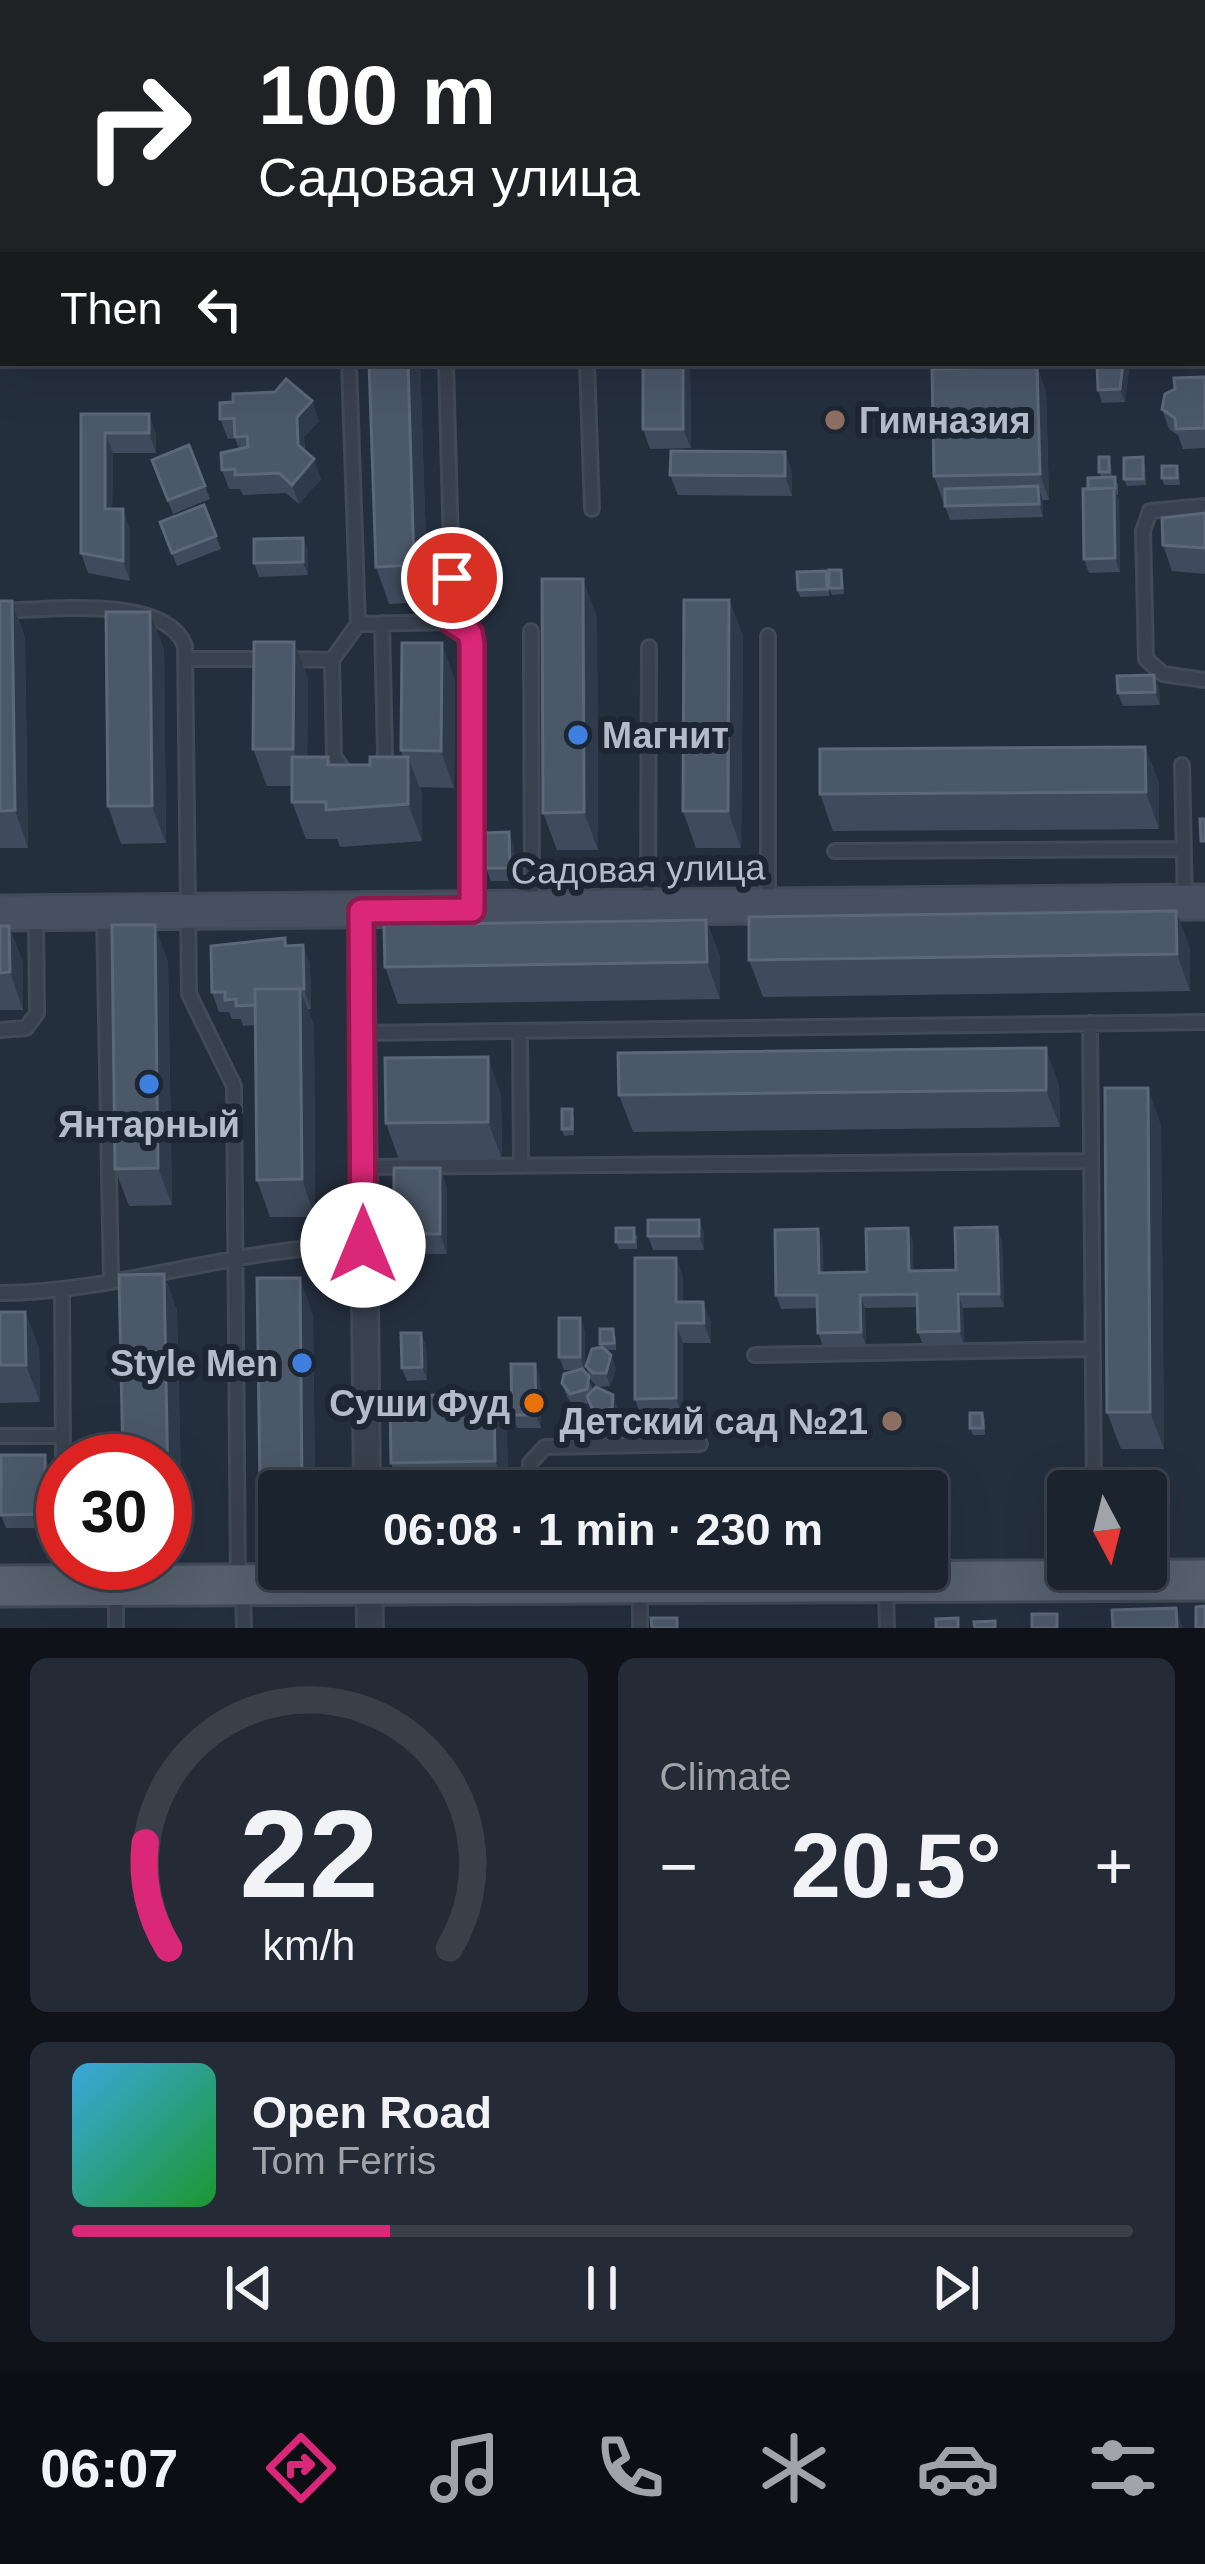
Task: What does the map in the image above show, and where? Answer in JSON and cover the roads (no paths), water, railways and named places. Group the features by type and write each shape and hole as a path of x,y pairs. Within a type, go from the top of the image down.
{"main road":[{"path":"948,1580 1047,1577"},
{"path":"1167,1578 1205,1580"},
{"path":"0,1586 36,1580"},
{"path":"192,1586 258,1585"}],"street":[{"name":"Садовая улица","path":"0,914 1195,902"},
{"path":"361,911 367,1470"},
{"path":"369,1590 370,1628"}],"lane":[{"path":"349,366 358,624 332,659 334,755 341,770 365,777 385,755 382,623"},
{"path":"446,366 453,622"},
{"path":"587,366 592,509"},
{"path":"1205,506 1150,511 1143,530 1146,659 1163,674 1205,680"},
{"path":"0,611 112,610 151,616 175,628 186,659 190,994 234,1086 244,1628"},
{"path":"358,624 453,622 470,633 472,910"},
{"path":"531,632 532,909"},
{"path":"768,636 768,907"},
{"path":"647,908 649,647"},
{"path":"186,659 332,659"},
{"path":"1182,765 1184,849 1195,902"},
{"path":"835,851 1184,849"},
{"path":"0,1030 26,1028 37,1013 36,913"},
{"path":"104,913 111,1279"},
{"path":"362,1033 1205,1022"},
{"path":"1090,1023 1094,1470"},
{"path":"520,1031 521,1166"},
{"path":"363,1168 1091,1161"},
{"path":"0,1294 62,1289 280,1248 363,1245"},
{"path":"62,1289 63,1434"},
{"path":"754,1355 1093,1349"},
{"path":"0,1436 36,1436"},
{"path":"530,1470 530,1463 545,1447 700,1444"},
{"path":"116,1590 116,1628"},
{"path":"640,1590 640,1628"},
{"path":"886,1590 887,1628"}],"place":[{"name":"Гимназия","path":"835,420"},
{"name":"Магнит","path":"578,735"},
{"name":"Янтарный","path":"149,1084"},
{"name":"Style Men","path":"302,1363"},
{"name":"Суши Фуд","path":"534,1403"},
{"name":"Детский сад №21","path":"892,1421"}]}
